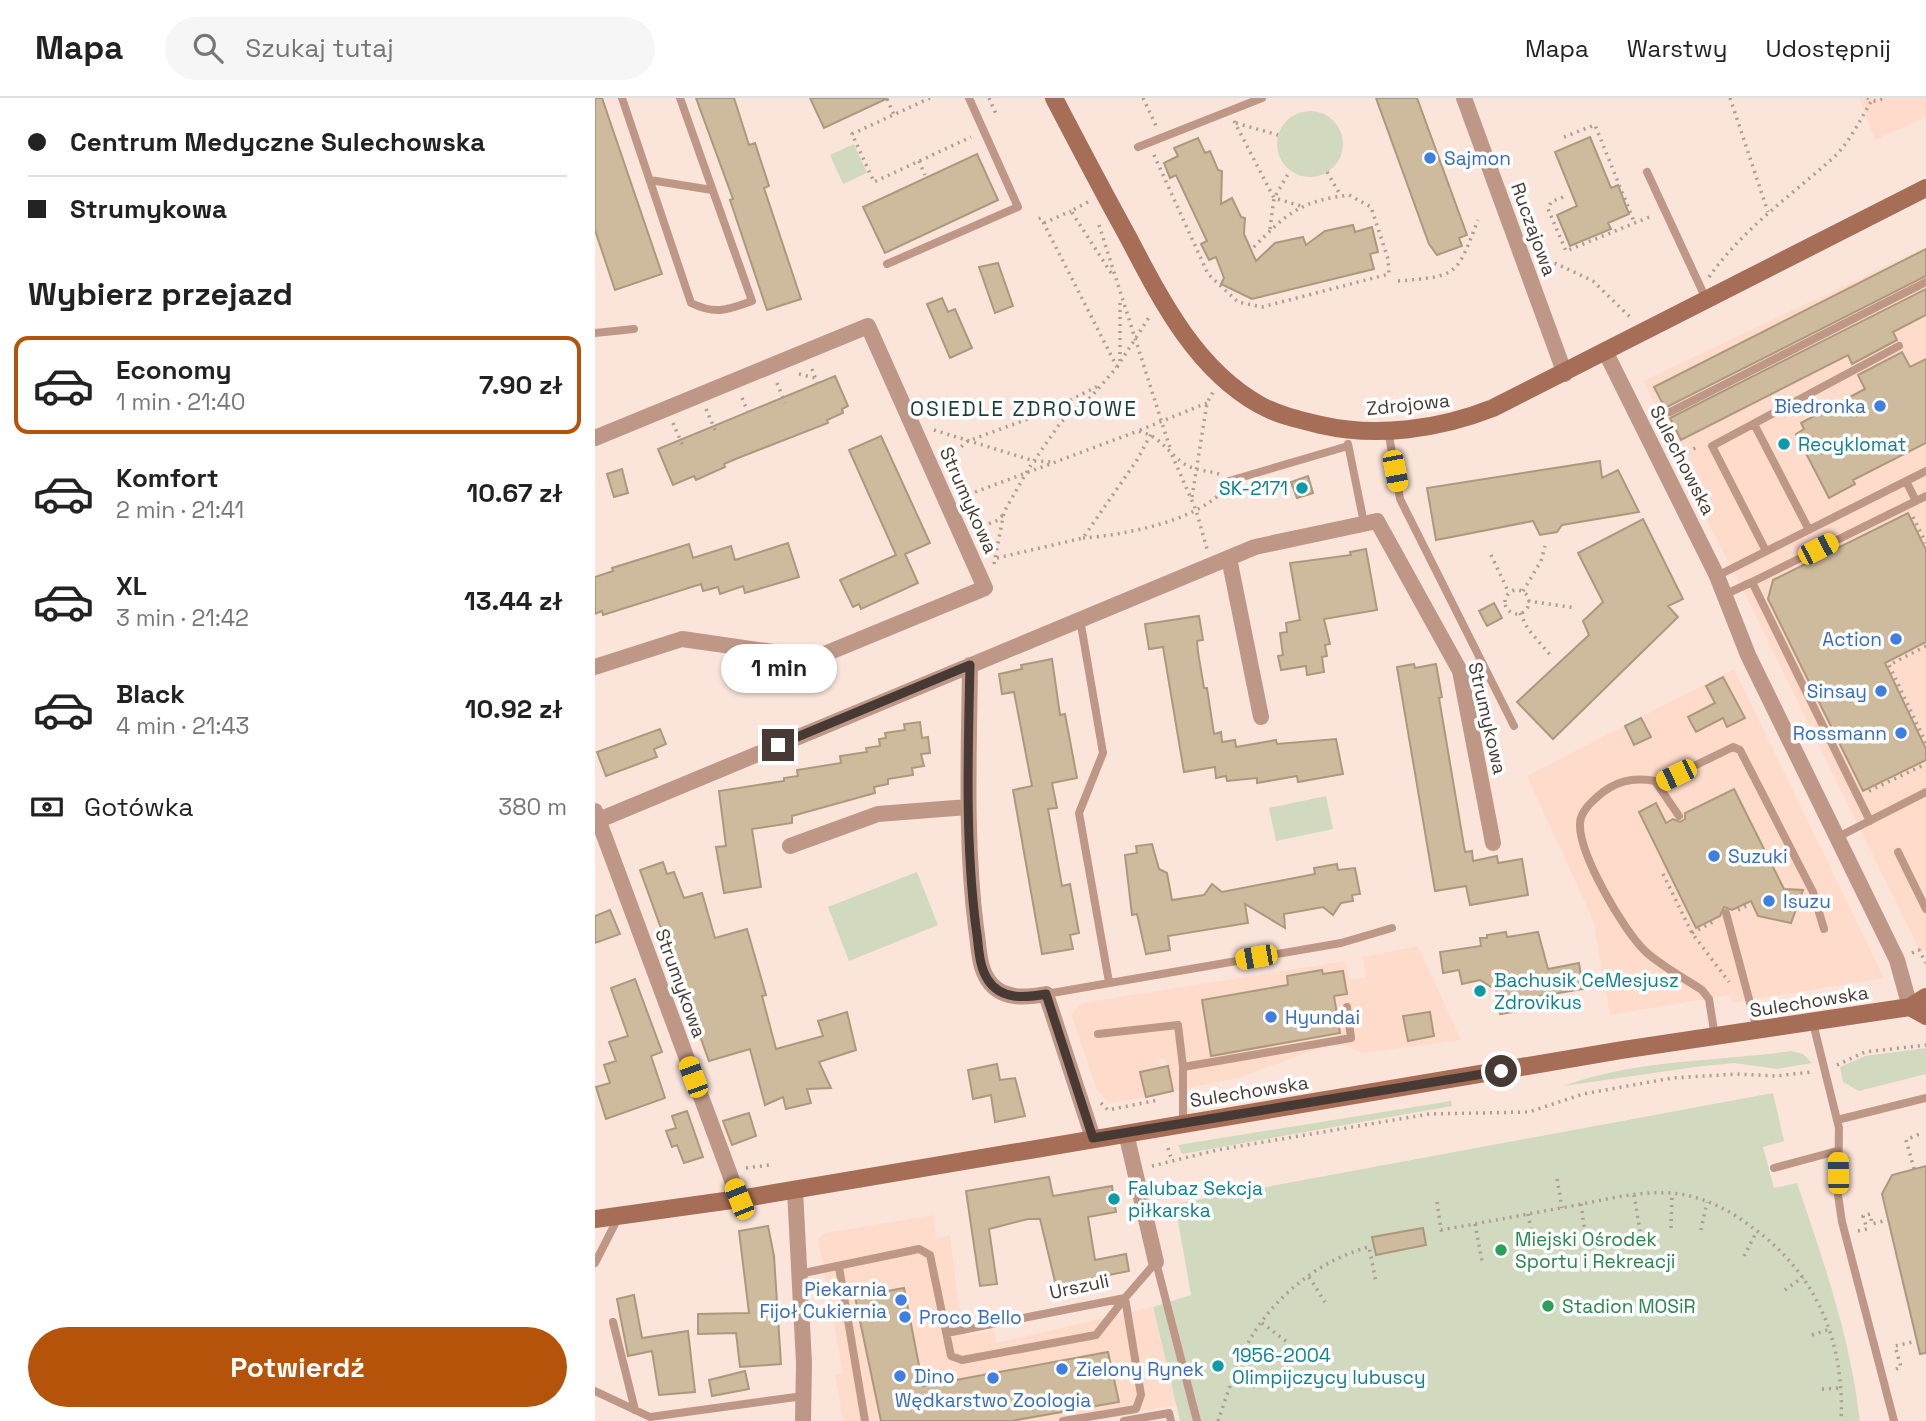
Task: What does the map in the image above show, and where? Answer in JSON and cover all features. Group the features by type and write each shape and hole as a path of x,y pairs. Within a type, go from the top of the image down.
{"street":[{"name":"Zdrojowa","path":"1054,98 1160,298 1193,345 1245,396 1277,413 1348,438 1388,430 1433,426 1474,416 1565,374 1926,188"},
{"name":"Ruczajowa","path":"1464,98 1565,374"},
{"name":"Strumykowa","path":"595,438 868,326 985,588 815,658 682,639 595,667"},
{"name":"Sulechowska","path":"1606,353 1717,576 1748,655 1897,960 1918,1012"},
{"name":"Strumykowa","path":"739,1199 597,815 1229,558 1283,540 1377,521 1460,671 1493,843"},
{"path":"1229,558 1261,717"},
{"path":"970,665 970,876 981,964 988,981 1003,994 1024,998 1046,994 1093,1138"},
{"path":"790,846 878,814 968,807"},
{"name":"Sulechowska","path":"1918,1012 1926,997"},
{"name":"Sulechowska","path":"595,1219 795,1190 1093,1138 1715,1037 1918,1012"},
{"path":"1126,1133 1156,1262"},
{"path":"795,1190 800,1273 803,1421"}],"lane":[{"path":"622,98 691,303 709,312 752,300 680,98"},
{"path":"887,264 1018,207 969,98"},
{"path":"1138,147 1262,98"},
{"path":"1647,172 1707,301"},
{"path":"650,180 712,190"},
{"path":"1670,412 1926,282"},
{"path":"595,333 633,329"},
{"path":"1766,551 1712,446 1899,346"},
{"path":"1754,424 1809,530"},
{"path":"1388,430 1400,499 1514,726"},
{"path":"1229,481 1348,438 1364,523"},
{"path":"1717,576 1926,471"},
{"path":"1906,481 1916,501"},
{"path":"1724,595 1926,496"},
{"path":"1752,582 1870,821"},
{"path":"1080,620 1103,753 1079,813 1109,982"},
{"path":"1657,784 1733,747 1740,750 1813,892 1823,929"},
{"path":"1679,816 1657,784 1640,778 1626,779 1604,791 1588,805 1580,823 1585,849 1628,932 1646,952 1702,990 1709,999 1715,1037"},
{"path":"1836,838 1926,792"},
{"path":"1898,852 1926,909"},
{"path":"1726,913 1757,1031"},
{"path":"1046,994 1341,943 1392,928"},
{"path":"1183,1067 1350,1038 1347,1007"},
{"path":"1813,1023 1837,1120 1842,1222 1893,1421"},
{"path":"1098,1034 1178,1025 1183,1067 1183,1124"},
{"path":"1837,1120 1926,1098"},
{"path":"1774,1168 1837,1152"},
{"path":"596,1263 619,1216"},
{"path":"800,1273 919,1249 930,1255 951,1356 962,1360 1096,1335 1125,1298"},
{"path":"1156,1262 1197,1421"},
{"name":"Urszuli","path":"947,1334 1125,1298 1156,1262"},
{"path":"839,1267 865,1421"},
{"path":"1063,1421 1136,1409 1141,1395 1125,1298"},
{"path":"613,1322 635,1410"},
{"path":"595,1391 650,1417 803,1396"},
{"path":"1124,1421 1169,1413 1171,1421"}],"path":[{"path":"930,98 852,134 874,182 984,131"},
{"path":"989,98 996,114"},
{"path":"1143,98 1163,144 1154,153 1158,165 1208,274 1225,292 1247,305 1269,305 1389,274 1388,259 1371,207 1349,195 1303,207 1285,215 1253,248"},
{"path":"1730,98 1768,212"},
{"path":"1707,280 1747,231 1833,158 1847,142 1870,99 1885,98"},
{"path":"887,100 894,114"},
{"path":"1230,110 1274,198 1303,207"},
{"path":"1234,122 1278,135"},
{"path":"1564,137 1595,125 1635,224"},
{"path":"919,161 925,175"},
{"path":"1270,231 1274,198 1290,171"},
{"path":"1327,172 1341,196"},
{"path":"1563,197 1551,202 1548,209 1566,251 1644,220"},
{"path":"1044,223 1091,200 1095,211"},
{"path":"1071,211 1117,281"},
{"path":"1037,219 1041,218 1044,223 1118,365"},
{"path":"1398,281 1437,278 1453,273 1461,262 1478,220"},
{"path":"1098,223 1171,452 1195,508 1211,566"},
{"path":"1542,257 1593,281 1635,322"},
{"path":"1118,365 1120,293"},
{"path":"961,533 998,520 1004,514 1025,475 1061,422 1103,384 1160,298"},
{"path":"810,363 820,388"},
{"path":"790,371 815,378"},
{"path":"775,378 785,402"},
{"path":"1191,499 1207,403 1224,378"},
{"path":"933,471 968,441 1047,412 1103,384"},
{"path":"740,393 750,417"},
{"path":"947,502 1025,475 1207,403"},
{"path":"705,407 716,432"},
{"path":"672,421 683,446"},
{"path":"912,423 1034,461 1058,462"},
{"path":"997,558 1083,538 1124,535 1195,508 1221,495 1229,481 1217,473 1196,470 1151,435 1138,431"},
{"path":"1083,538 1151,435"},
{"path":"1669,453 1682,455 1700,446 1712,446"},
{"path":"1907,505 1926,544"},
{"path":"982,579 997,558 1004,514"},
{"path":"1523,591 1541,561 1545,546"},
{"path":"1490,555 1509,593"},
{"path":"1509,593 1523,591"},
{"path":"1520,613 1527,608 1528,601 1523,591"},
{"path":"1509,593 1505,601 1507,608 1520,613 1528,629 1551,656"},
{"path":"1528,601 1576,608"},
{"path":"1926,646 1889,665 1926,743"},
{"path":"1858,796 1926,764"},
{"path":"1663,874 1688,925 1731,985"},
{"path":"1665,894 1671,891"},
{"path":"1682,928 1688,925"},
{"path":"1147,1167 1217,1150 1429,1114 1529,1112 1583,1094 1672,1078 1737,1074 1776,1076 1823,1069 1865,1052 1926,1045"},
{"path":"1097,1099 1108,1110 1158,1100"},
{"path":"1915,1169 1906,1140 1922,1133"},
{"path":"1168,1148 1172,1161"},
{"path":"741,1169 769,1165"},
{"path":"1557,1179 1562,1208"},
{"path":"1671,1228 1672,1193"},
{"path":"1437,1202 1441,1230 1634,1194 1672,1193 1707,1202 1736,1215 1785,1255 1803,1276 1831,1329 1842,1388 1841,1421"},
{"path":"1634,1194 1640,1231"},
{"path":"1701,1230 1707,1202"},
{"path":"1581,1204 1586,1240"},
{"path":"1528,1214 1535,1250"},
{"path":"1858,1231 1867,1229 1863,1216 1870,1214 1872,1224 1887,1220"},
{"path":"1475,1224 1482,1261"},
{"path":"1744,1256 1757,1231"},
{"path":"1218,1421 1251,1337 1281,1298 1308,1277 1350,1251 1369,1247 1376,1282"},
{"path":"1785,1290 1803,1276"},
{"path":"1308,1277 1325,1302"},
{"path":"1262,1323 1287,1342"},
{"path":"1812,1335 1831,1329"},
{"path":"1896,1369 1901,1367 1895,1346 1917,1341"},
{"path":"1234,1378 1260,1389"},
{"path":"1822,1389 1842,1388"}],"shaded area":[{"path":"1859,98 1926,98 1926,117 1875,140"},
{"path":"1926,247 1926,950 1920,951 1738,580 1672,454 1679,450 1643,381"},
{"path":"1734,669 1884,978 1732,1003 1730,995 1610,1015 1593,920 1527,776"},
{"path":"1418,946 1461,1040 1363,1053 1345,1045 1317,1049 1238,1078 1173,1091 1165,1058 1159,1060 1160,1068 1141,1072 1146,1097 1110,1103 1097,1090 1071,1014 1082,1003 1345,961 1349,979 1366,978 1363,957"},
{"path":"933,1215 936,1239 950,1235 958,1300 967,1336 993,1330 996,1343 1152,1307 1176,1405 1085,1421 843,1421 835,1375 843,1373 818,1238 825,1233"}],"green space":[{"path":"1310,111 1323,114 1333,121 1340,131 1343,144 1340,157 1333,167 1323,174 1310,177 1297,174 1287,167 1280,157 1277,144 1280,131 1287,121 1297,114"},
{"path":"854,144 867,173 843,184 830,155"},
{"path":"1326,796 1333,829 1276,841 1269,808"},
{"path":"917,872 938,925 849,961 828,907"},
{"path":"1926,1048 1926,1074 1859,1091 1843,1082 1840,1067 1865,1056"},
{"path":"1791,1051 1803,1054 1812,1063 1777,1069 1734,1063 1564,1086 1592,1077 1648,1066"},
{"name":"Miejski Ośrodek Sportu i Rekreacji","path":"1773,1093 1784,1141 1763,1147 1774,1188 1797,1183 1843,1329 1860,1421 1180,1421 1153,1307 1191,1295 1175,1204"},
{"path":"1451,1101 1452,1106 1182,1154 1178,1145"}],"building":[{"path":"595,98 602,98 662,274 615,290 595,230"},
{"path":"696,98 734,98 749,145 755,143 769,186 764,188 801,299 767,310 730,200 733,199"},
{"path":"810,98 888,98 824,128"},
{"path":"1376,98 1417,98 1467,235 1459,238 1462,246 1437,255 1429,244"},
{"path":"1590,137 1611,188 1618,185 1629,214 1608,223 1611,229 1570,246 1557,215 1577,206 1555,152"},
{"path":"1198,138 1205,153 1210,151 1218,170 1222,171 1221,204 1232,198 1241,217 1245,218 1244,234 1256,261 1275,243 1303,237 1306,245 1325,231 1353,225 1355,232 1372,227 1378,252 1370,254 1374,269 1252,299 1221,284 1224,278 1216,257 1209,260 1201,244 1207,241 1176,175 1170,178 1164,163 1178,156 1174,148"},
{"path":"977,154 998,200 885,253 863,207"},
{"path":"1926,249 1926,276 1665,408 1654,387"},
{"path":"998,263 1013,306 995,313 979,267"},
{"path":"1926,289 1926,315 1893,332 1897,340 1852,364 1848,355 1681,440 1670,418"},
{"path":"942,298 948,312 955,309 972,348 950,358 927,304"},
{"name":"Biedronka","path":"1902,352 1910,367 1926,359 1926,443 1853,480 1855,484 1829,498 1796,434 1804,429 1801,423 1865,389 1858,375"},
{"path":"835,376 848,406 842,409 843,413 827,420 828,423 724,464 725,467 696,480 694,476 673,485 658,449"},
{"path":"881,436 930,543 905,554 918,583 861,609 859,604 853,607 840,580 896,555 849,450"},
{"path":"1600,461 1602,478 1618,470 1639,512 1562,525 1557,532 1540,535 1533,521 1436,540 1427,488"},
{"path":"622,469 628,493 614,497 607,474"},
{"name":"SK-2171","path":"1308,476 1313,493 1297,498 1291,482"},
{"path":"1908,513 1926,550 1926,642 1885,663 1926,749 1926,760 1863,791 1768,599 1773,580"},
{"path":"1643,519 1683,599 1668,606 1678,617 1553,739 1517,702 1589,635 1583,621 1603,602 1578,553"},
{"path":"788,543 799,577 745,593 743,586 720,594 718,587 703,591 701,584 603,615 602,611 595,614 595,577 613,571 612,568 689,544 693,558 731,546 735,560"},
{"path":"1366,549 1377,610 1324,619 1330,644 1325,645 1327,656 1322,657 1324,672 1307,675 1306,666 1281,670 1278,656 1283,655 1280,633 1287,632 1286,623 1300,620 1290,563 1351,555 1350,552"},
{"path":"1494,603 1502,618 1487,626 1479,611"},
{"path":"1199,616 1203,640 1197,641 1198,652 1214,734 1221,732 1222,742 1235,740 1236,747 1276,740 1277,744 1336,739 1343,774 1298,782 1297,776 1257,783 1257,778 1227,781 1226,776 1216,778 1215,767 1184,772 1163,647 1149,649 1145,624"},
{"path":"1052,659 1060,715 1065,714 1077,778 1052,783 1057,808 1048,809 1062,886 1070,884 1079,933 1070,935 1073,949 1042,954 1013,790 1032,786 1014,692 1002,694 999,674 1022,669 1021,665"},
{"path":"1414,664 1415,668 1436,664 1442,697 1439,698 1465,852 1472,851 1473,861 1497,856 1498,863 1522,859 1528,895 1470,905 1466,886 1435,891 1397,667"},
{"path":"1723,677 1745,718 1727,727 1723,718 1696,732 1688,717 1715,703 1706,686"},
{"path":"1641,718 1651,737 1634,745 1625,726"},
{"path":"920,722 922,738 928,737 930,753 921,754 924,766 912,768 913,775 888,779 888,784 874,787 875,793 792,816 792,823 752,829 761,887 724,893 716,847 726,846 719,791 784,781 784,778 798,776 797,770 841,763 840,756 867,752 866,748 880,746 879,739 886,738 885,733 905,730 904,724"},
{"path":"660,729 666,744 654,749 657,757 606,776 597,752"},
{"name":"Suzuki","path":"1734,789 1784,889 1803,890 1791,923 1758,916 1751,901 1732,910 1724,907 1720,916 1696,928 1639,812 1656,803 1666,823 1673,819 1680,822 1685,819 1685,813"},
{"path":"1152,844 1159,869 1167,873 1172,900 1204,895 1212,884 1222,892 1315,874 1314,868 1337,864 1338,870 1355,868 1360,894 1352,895 1353,901 1341,903 1333,915 1323,907 1284,914 1285,928 1245,904 1248,923 1168,936 1170,950 1146,954 1137,914 1132,915 1125,855 1137,853 1136,846"},
{"path":"663,862 667,874 674,872 684,898 702,893 715,938 747,929 766,995 762,996 776,1049 823,1036 818,1021 847,1012 856,1050 819,1062 831,1088 807,1089 811,1103 786,1109 783,1097 765,1105 750,1049 709,1061 640,870"},
{"path":"610,910 620,934 595,943 595,916"},
{"path":"1506,932 1507,937 1538,932 1548,969 1579,963 1583,989 1517,1000 1519,1011 1500,1014 1496,990 1480,980 1462,984 1459,970 1443,973 1440,952 1481,946 1480,938"},
{"name":"Hyundai","path":"1322,970 1323,974 1343,971 1347,994 1334,996 1340,1033 1211,1056 1202,1000 1288,985 1287,976"},
{"path":"635,979 662,1052 651,1056 665,1098 606,1119 596,1087 610,1083 604,1065 616,1061 609,1042 628,1036 611,988"},
{"path":"1430,1012 1434,1036 1408,1041 1403,1016"},
{"path":"997,1064 1000,1080 1015,1078 1025,1116 995,1122 991,1095 973,1099 968,1070"},
{"path":"1168,1066 1173,1091 1146,1097 1140,1072"},
{"path":"687,1111 703,1157 684,1163 677,1145 672,1147 666,1131 676,1128 672,1116"},
{"path":"749,1113 756,1136 732,1145 723,1121"},
{"path":"1926,1166 1926,1353 1920,1354 1882,1194 1892,1175"},
{"path":"1049,1177 1053,1196 1112,1186 1116,1212 1088,1217 1095,1260 1126,1254 1129,1271 1084,1280 1085,1284 1057,1290 1040,1219 1028,1219 989,1229 997,1284 980,1286 966,1191"},
{"path":"768,1226 774,1256 781,1364 740,1367 736,1333 698,1334 698,1314 749,1313 739,1231"},
{"path":"1423,1228 1426,1245 1376,1255 1372,1237"},
{"name":"Zielony Rynek","path":"904,1288 923,1386 1108,1352 1119,1402 1011,1421 881,1421 855,1297"},
{"path":"634,1295 642,1338 688,1331 695,1392 659,1395 652,1351 628,1356 617,1299"},
{"path":"745,1371 749,1389 712,1396 709,1380"}],"place":[{"name":"Sajmon","path":"1430,158"},
{"name":"Biedronka","path":"1880,406"},
{"name":"Recyklomat","path":"1784,444"},
{"name":"SK-2171","path":"1302,488"},
{"name":"Action","path":"1896,639"},
{"name":"Sinsay","path":"1881,691"},
{"name":"Rossmann","path":"1901,733"},
{"name":"Suzuki","path":"1714,856"},
{"name":"Isuzu","path":"1769,901"},
{"name":"Bachusik CeMesjusz Zdrovikus","path":"1480,991"},
{"name":"Hyundai","path":"1271,1017"},
{"name":"Falubaz Sekcja piłkarska","path":"1114,1199"},
{"name":"Miejski Ośrodek Sportu i Rekreacji","path":"1501,1250"},
{"name":"Piekarnia Fijoł Cukiernia","path":"901,1300"},
{"name":"Stadion MOSiR","path":"1548,1306"},
{"name":"Proco Bello","path":"905,1317"},
{"name":"1956-2004 Olimpijczycy lubuscy","path":"1218,1366"},
{"name":"Zielony Rynek","path":"1062,1369"},
{"name":"Dino","path":"900,1376"},
{"name":"Wędkarstwo Zoologia","path":"993,1378"}],"district":[{"name":"OSIEDLE ZDROJOWE","path":"1024,409"}],"route":[{"path":"778,745 970,665 970,876 981,964 988,981 1003,994 1024,998 1046,994 1093,1138 1501,1071"}]}
